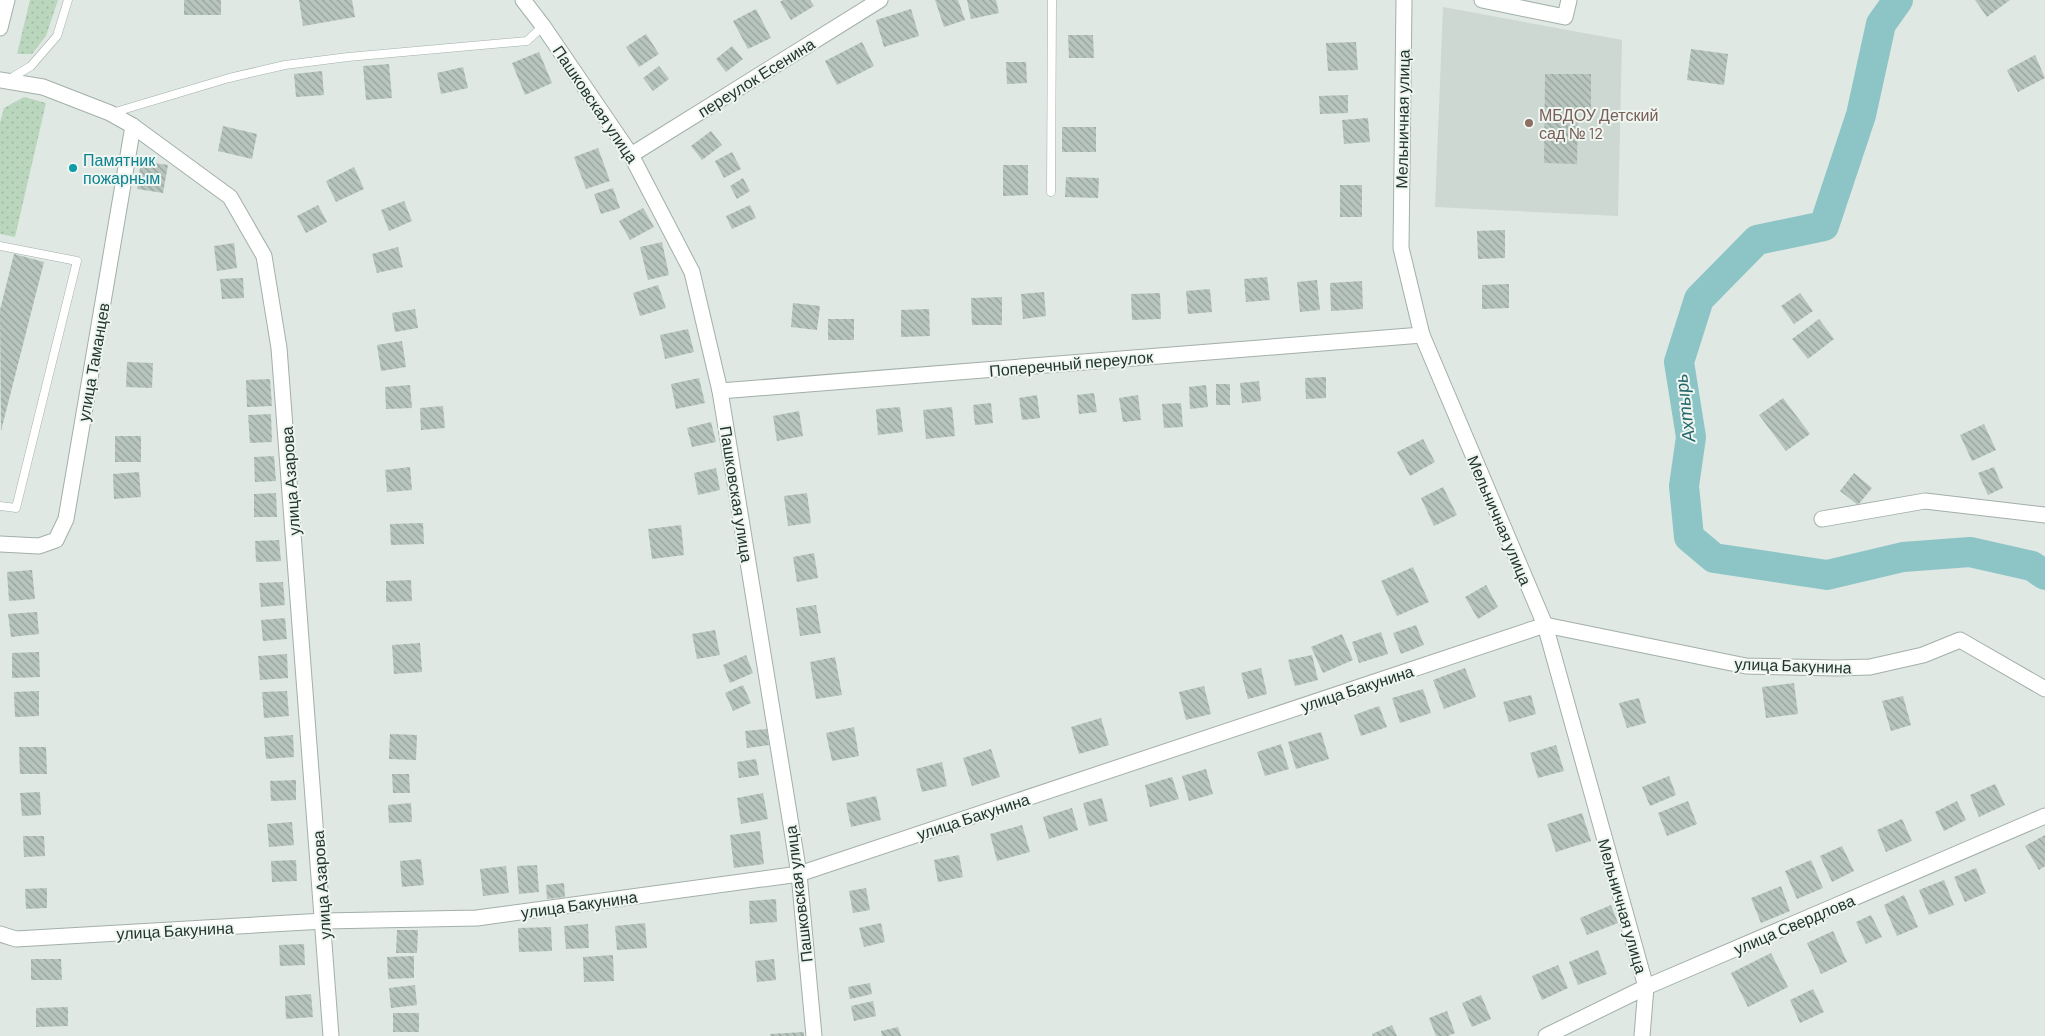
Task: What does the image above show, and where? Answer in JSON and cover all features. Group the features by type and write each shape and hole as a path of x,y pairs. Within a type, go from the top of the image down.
{"street":[{"path":"0,28 7,0"},
{"name":"Пашковская улица","path":"523,0 543,26 631,155 692,272 720,391 798,874 814,1036"},
{"name":"переулок Есенина","path":"631,155 880,0"},
{"name":"Мельничная улица","path":"1404,0 1401,248 1422,335 1545,625 1646,987 1642,1036"},
{"path":"1482,0 1565,17 1569,0"},
{"name":"улица Азарова","path":"3,81 43,87 110,113 133,126 230,197 264,256 279,348 324,921 331,1036"},
{"name":"улица Таманцев","path":"0,544 39,546 56,540 66,519 133,126"},
{"name":"Поперечный переулок","path":"720,391 1422,335"},
{"path":"1822,519 1925,501 2045,515"},
{"name":"улица Бакунина","path":"0,934 16,939 324,921 477,918 798,874 1545,625 1746,666 1870,667 1923,655 1960,640 2045,689"},
{"name":"улица Свердлова","path":"1546,1036 1646,987 2045,816"}],"lane":[{"path":"3,81 31,66 56,36 68,0"},
{"path":"1051,192 1052,0"},
{"path":"110,113 230,78 285,65 348,57 527,41 543,26"},
{"path":"0,246 77,260 16,508 0,506"}],"shaded area":[{"name":"МБДОУ Детский сад № 12","path":"1443,7 1622,40 1618,216 1435,207"}],"green space":[{"path":"30,0 58,0 46,36 32,54 17,54"},
{"path":"24,97 46,103 15,237 0,234 0,123 4,108"}],"building":[{"path":"184,0 221,0 221,15 184,15"},
{"path":"299,0 352,0 355,17 303,26"},
{"path":"783,0 810,0 814,6 791,20 780,2"},
{"path":"935,0 958,0 965,20 944,27"},
{"path":"967,0 996,0 999,13 971,19"},
{"path":"1975,0 2010,0 1987,17"},
{"path":"756,9 771,38 748,49 733,21"},
{"path":"911,9 919,36 884,47 876,20"},
{"path":"646,34 659,54 639,67 626,47"},
{"path":"1068,35 1093,35 1094,58 1069,58"},
{"path":"862,42 874,66 837,85 825,61"},
{"path":"1356,42 1358,70 1328,71 1326,43"},
{"path":"732,46 743,59 726,72 716,59"},
{"path":"1691,49 1728,54 1724,85 1687,80"},
{"path":"539,52 552,83 525,95 512,63"},
{"path":"2035,55 2045,78 2018,92 2007,70"},
{"path":"1006,62 1026,62 1027,83 1007,84"},
{"path":"389,64 392,98 366,100 363,66"},
{"path":"659,66 669,79 653,91 643,78"},
{"path":"463,67 468,88 441,94 437,73"},
{"path":"322,71 324,95 296,97 294,74"},
{"path":"1545,74 1591,74 1591,110 1578,110 1577,164 1544,163"},
{"path":"1348,95 1348,113 1320,114 1319,96"},
{"path":"1368,118 1370,142 1344,144 1342,120"},
{"path":"223,126 257,134 252,159 218,151"},
{"path":"1062,127 1096,127 1096,152 1062,152"},
{"path":"711,131 722,145 702,160 691,146"},
{"path":"598,148 610,181 586,189 574,157"},
{"path":"732,152 741,169 724,178 715,161"},
{"path":"141,161 168,165 163,193 137,189"},
{"path":"1003,165 1028,165 1028,195 1003,196"},
{"path":"354,167 364,189 336,202 326,181"},
{"path":"1066,177 1099,178 1098,198 1065,197"},
{"path":"743,178 750,191 737,199 730,186"},
{"path":"1340,185 1362,185 1362,217 1340,217"},
{"path":"613,188 620,208 601,214 594,194"},
{"path":"404,201 412,221 389,231 381,210"},
{"path":"318,205 327,222 306,233 297,216"},
{"path":"750,205 756,218 732,229 726,216"},
{"path":"643,208 654,227 630,240 619,221"},
{"path":"1505,230 1505,258 1478,259 1477,231"},
{"path":"662,242 669,275 648,280 640,247"},
{"path":"234,243 237,268 217,271 214,246"},
{"path":"398,247 403,267 377,273 372,254"},
{"path":"14,254 44,262 1,431 0,310"},
{"path":"1267,277 1270,300 1246,302 1244,279"},
{"path":"243,278 244,298 222,299 220,279"},
{"path":"1317,280 1320,310 1300,312 1297,282"},
{"path":"1362,281 1363,309 1331,311 1330,283"},
{"path":"1509,284 1509,308 1482,309 1482,285"},
{"path":"658,285 666,308 640,316 633,293"},
{"path":"1210,289 1212,312 1188,314 1186,291"},
{"path":"1044,292 1046,316 1023,319 1021,294"},
{"path":"1160,293 1161,319 1132,320 1131,294"},
{"path":"1800,293 1813,311 1794,324 1781,306"},
{"path":"1002,297 1002,325 972,325 971,298"},
{"path":"793,303 820,306 817,330 791,327"},
{"path":"415,309 418,328 395,332 392,313"},
{"path":"929,309 930,336 901,337 901,310"},
{"path":"828,319 854,319 854,340 828,340"},
{"path":"1819,319 1834,339 1808,359 1792,339"},
{"path":"688,329 694,352 665,359 660,335"},
{"path":"402,341 406,367 381,371 377,345"},
{"path":"127,362 153,363 152,388 126,387"},
{"path":"1326,377 1326,398 1306,399 1305,378"},
{"path":"699,378 705,403 676,409 671,384"},
{"path":"270,379 272,406 247,407 246,380"},
{"path":"1259,381 1261,401 1242,403 1240,383"},
{"path":"1216,384 1230,384 1230,405 1216,405"},
{"path":"410,385 412,408 386,409 385,387"},
{"path":"1206,385 1208,407 1190,409 1189,387"},
{"path":"1094,393 1097,412 1079,414 1077,395"},
{"path":"1037,395 1040,418 1022,420 1019,398"},
{"path":"1138,395 1141,420 1123,422 1119,398"},
{"path":"1783,398 1810,434 1786,451 1759,415"},
{"path":"991,403 993,423 975,425 973,405"},
{"path":"1181,403 1183,427 1164,428 1162,404"},
{"path":"443,406 445,428 421,430 420,408"},
{"path":"900,407 903,432 878,435 876,409"},
{"path":"952,407 955,436 926,439 923,410"},
{"path":"799,411 803,436 777,441 773,416"},
{"path":"271,414 272,442 250,443 248,415"},
{"path":"711,422 716,442 692,447 687,428"},
{"path":"1984,424 1996,450 1972,461 1960,435"},
{"path":"115,436 141,436 141,462 115,462"},
{"path":"1423,439 1435,462 1410,476 1397,452"},
{"path":"274,456 276,481 255,482 254,457"},
{"path":"410,467 412,490 387,492 385,470"},
{"path":"1994,467 2003,488 1988,495 1978,473"},
{"path":"716,468 720,490 698,495 694,473"},
{"path":"139,472 141,497 114,499 113,474"},
{"path":"1854,473 1872,488 1858,505 1840,491"},
{"path":"1443,487 1457,515 1434,526 1421,498"},
{"path":"276,493 277,517 254,517 254,494"},
{"path":"807,493 811,523 788,526 784,496"},
{"path":"423,523 424,544 391,545 390,524"},
{"path":"681,525 684,555 652,559 648,529"},
{"path":"279,540 281,561 256,562 255,541"},
{"path":"814,553 818,578 797,582 793,557"},
{"path":"1413,567 1429,602 1397,616 1381,581"},
{"path":"32,570 35,599 9,601 7,572"},
{"path":"411,580 412,601 386,602 386,581"},
{"path":"283,582 285,605 261,607 259,583"},
{"path":"1486,585 1498,607 1478,619 1465,597"},
{"path":"816,605 821,633 800,636 796,608"},
{"path":"37,612 39,634 11,637 8,614"},
{"path":"285,618 287,639 263,641 261,620"},
{"path":"1416,625 1424,645 1401,654 1393,633"},
{"path":"715,630 720,655 697,659 692,634"},
{"path":"1381,632 1388,654 1359,663 1352,642"},
{"path":"1342,634 1353,660 1323,673 1311,647"},
{"path":"420,643 422,672 394,674 392,645"},
{"path":"39,652 40,677 12,678 12,653"},
{"path":"287,654 288,678 260,680 258,656"},
{"path":"746,655 753,673 730,683 723,665"},
{"path":"1312,655 1318,680 1295,686 1288,660"},
{"path":"835,657 842,695 816,699 810,662"},
{"path":"1261,668 1267,694 1248,699 1241,673"},
{"path":"1465,668 1476,697 1444,709 1433,680"},
{"path":"1794,683 1798,714 1766,718 1762,687"},
{"path":"743,685 751,703 733,711 725,693"},
{"path":"1204,686 1211,714 1186,720 1179,692"},
{"path":"1423,689 1431,713 1400,723 1392,698"},
{"path":"39,691 39,716 15,717 14,692"},
{"path":"287,691 289,716 264,718 262,692"},
{"path":"1531,695 1536,714 1509,722 1503,702"},
{"path":"1903,696 1911,725 1891,731 1882,701"},
{"path":"1639,698 1646,723 1627,728 1619,703"},
{"path":"1379,706 1387,727 1361,736 1354,715"},
{"path":"1101,718 1109,745 1079,754 1071,727"},
{"path":"854,727 859,756 832,761 826,733"},
{"path":"767,729 769,745 747,748 745,731"},
{"path":"1321,732 1329,759 1296,769 1288,742"},
{"path":"390,734 417,735 416,760 389,759"},
{"path":"293,735 294,757 266,759 264,737"},
{"path":"1281,744 1289,769 1265,776 1257,752"},
{"path":"1556,745 1564,771 1538,778 1530,753"},
{"path":"19,747 46,747 47,774 20,774"},
{"path":"991,749 1000,777 972,786 963,758"},
{"path":"756,759 759,775 739,778 737,762"},
{"path":"942,762 947,786 922,792 916,769"},
{"path":"1206,769 1213,794 1189,801 1182,776"},
{"path":"392,774 409,774 410,793 393,793"},
{"path":"1669,776 1676,795 1650,806 1642,787"},
{"path":"1172,777 1179,799 1150,807 1145,785"},
{"path":"296,780 296,800 271,801 270,781"},
{"path":"1995,784 2005,805 1979,817 1970,795"},
{"path":"40,792 41,815 22,816 20,793"},
{"path":"763,793 768,819 741,824 737,798"},
{"path":"876,796 881,820 851,827 846,803"},
{"path":"1102,798 1108,821 1089,826 1083,803"},
{"path":"1688,801 1697,824 1667,836 1658,813"},
{"path":"1957,801 1966,820 1944,831 1935,812"},
{"path":"411,803 412,822 389,823 388,805"},
{"path":"1072,808 1078,830 1049,839 1043,817"},
{"path":"1582,813 1591,841 1556,852 1547,824"},
{"path":"1902,819 1912,841 1886,852 1877,830"},
{"path":"292,822 294,845 269,847 267,824"},
{"path":"1022,825 1030,852 997,861 990,834"},
{"path":"760,831 764,864 734,868 730,835"},
{"path":"2045,835 2045,866 2039,870 2025,846"},
{"path":"23,836 44,836 45,856 24,857"},
{"path":"1842,846 1854,871 1832,882 1820,856"},
{"path":"959,855 963,877 938,882 934,860"},
{"path":"421,859 424,885 402,887 400,861"},
{"path":"296,860 297,881 272,882 271,861"},
{"path":"1811,860 1823,888 1797,899 1785,871"},
{"path":"537,865 539,892 519,894 517,866"},
{"path":"506,866 509,893 483,896 480,869"},
{"path":"1976,868 1986,893 1965,902 1954,877"},
{"path":"1944,880 1954,905 1929,915 1919,890"},
{"path":"564,883 565,897 547,899 546,885"},
{"path":"1781,886 1790,911 1761,923 1751,898"},
{"path":"47,888 47,908 26,909 25,889"},
{"path":"866,888 870,910 853,913 849,891"},
{"path":"1904,895 1918,927 1897,936 1884,905"},
{"path":"776,899 777,922 750,924 749,901"},
{"path":"1611,905 1618,923 1587,935 1580,918"},
{"path":"1871,915 1882,937 1866,944 1856,922"},
{"path":"645,923 647,948 617,950 615,926"},
{"path":"881,923 885,942 864,947 859,928"},
{"path":"588,924 589,948 566,949 564,926"},
{"path":"551,927 552,951 519,952 518,928"},
{"path":"397,930 418,930 417,953 396,953"},
{"path":"1833,931 1847,962 1821,974 1807,943"},
{"path":"304,944 305,965 280,966 279,945"},
{"path":"1598,950 1607,974 1578,985 1569,962"},
{"path":"1771,953 1788,987 1748,1007 1731,973"},
{"path":"613,955 614,981 584,982 583,957"},
{"path":"414,956 414,978 388,979 387,957"},
{"path":"31,959 61,959 62,980 31,980"},
{"path":"774,959 776,980 757,982 755,961"},
{"path":"1558,965 1568,988 1542,1000 1532,976"},
{"path":"870,983 872,994 850,999 848,987"},
{"path":"415,985 417,1005 391,1008 389,988"},
{"path":"1813,989 1824,1012 1800,1023 1790,1000"},
{"path":"311,994 313,1017 286,1019 285,996"},
{"path":"1481,995 1491,1019 1472,1027 1462,1003"},
{"path":"873,1001 876,1016 854,1021 851,1006"},
{"path":"68,1007 68,1026 36,1027 36,1008"},
{"path":"1447,1011 1455,1033 1448,1036 1436,1036 1429,1018"},
{"path":"393,1013 419,1013 419,1032 393,1032"},
{"path":"1392,1025 1397,1036 1373,1036 1372,1034"},
{"path":"898,1027 901,1036 882,1036 881,1031"},
{"path":"804,1032 804,1036 771,1036 770,1034"}],"waterway":[{"name":"Ахтырь","path":"1898,0 1881,24 1861,115 1824,226 1757,240 1699,299 1679,362 1691,437 1684,486 1689,537 1714,558 1827,575 1903,557 1970,552 2032,566 2045,575"}],"place":[{"name":"МБДОУ Детский сад № 12","path":"1529,123"},
{"name":"Памятник пожарным","path":"73,168"}]}
